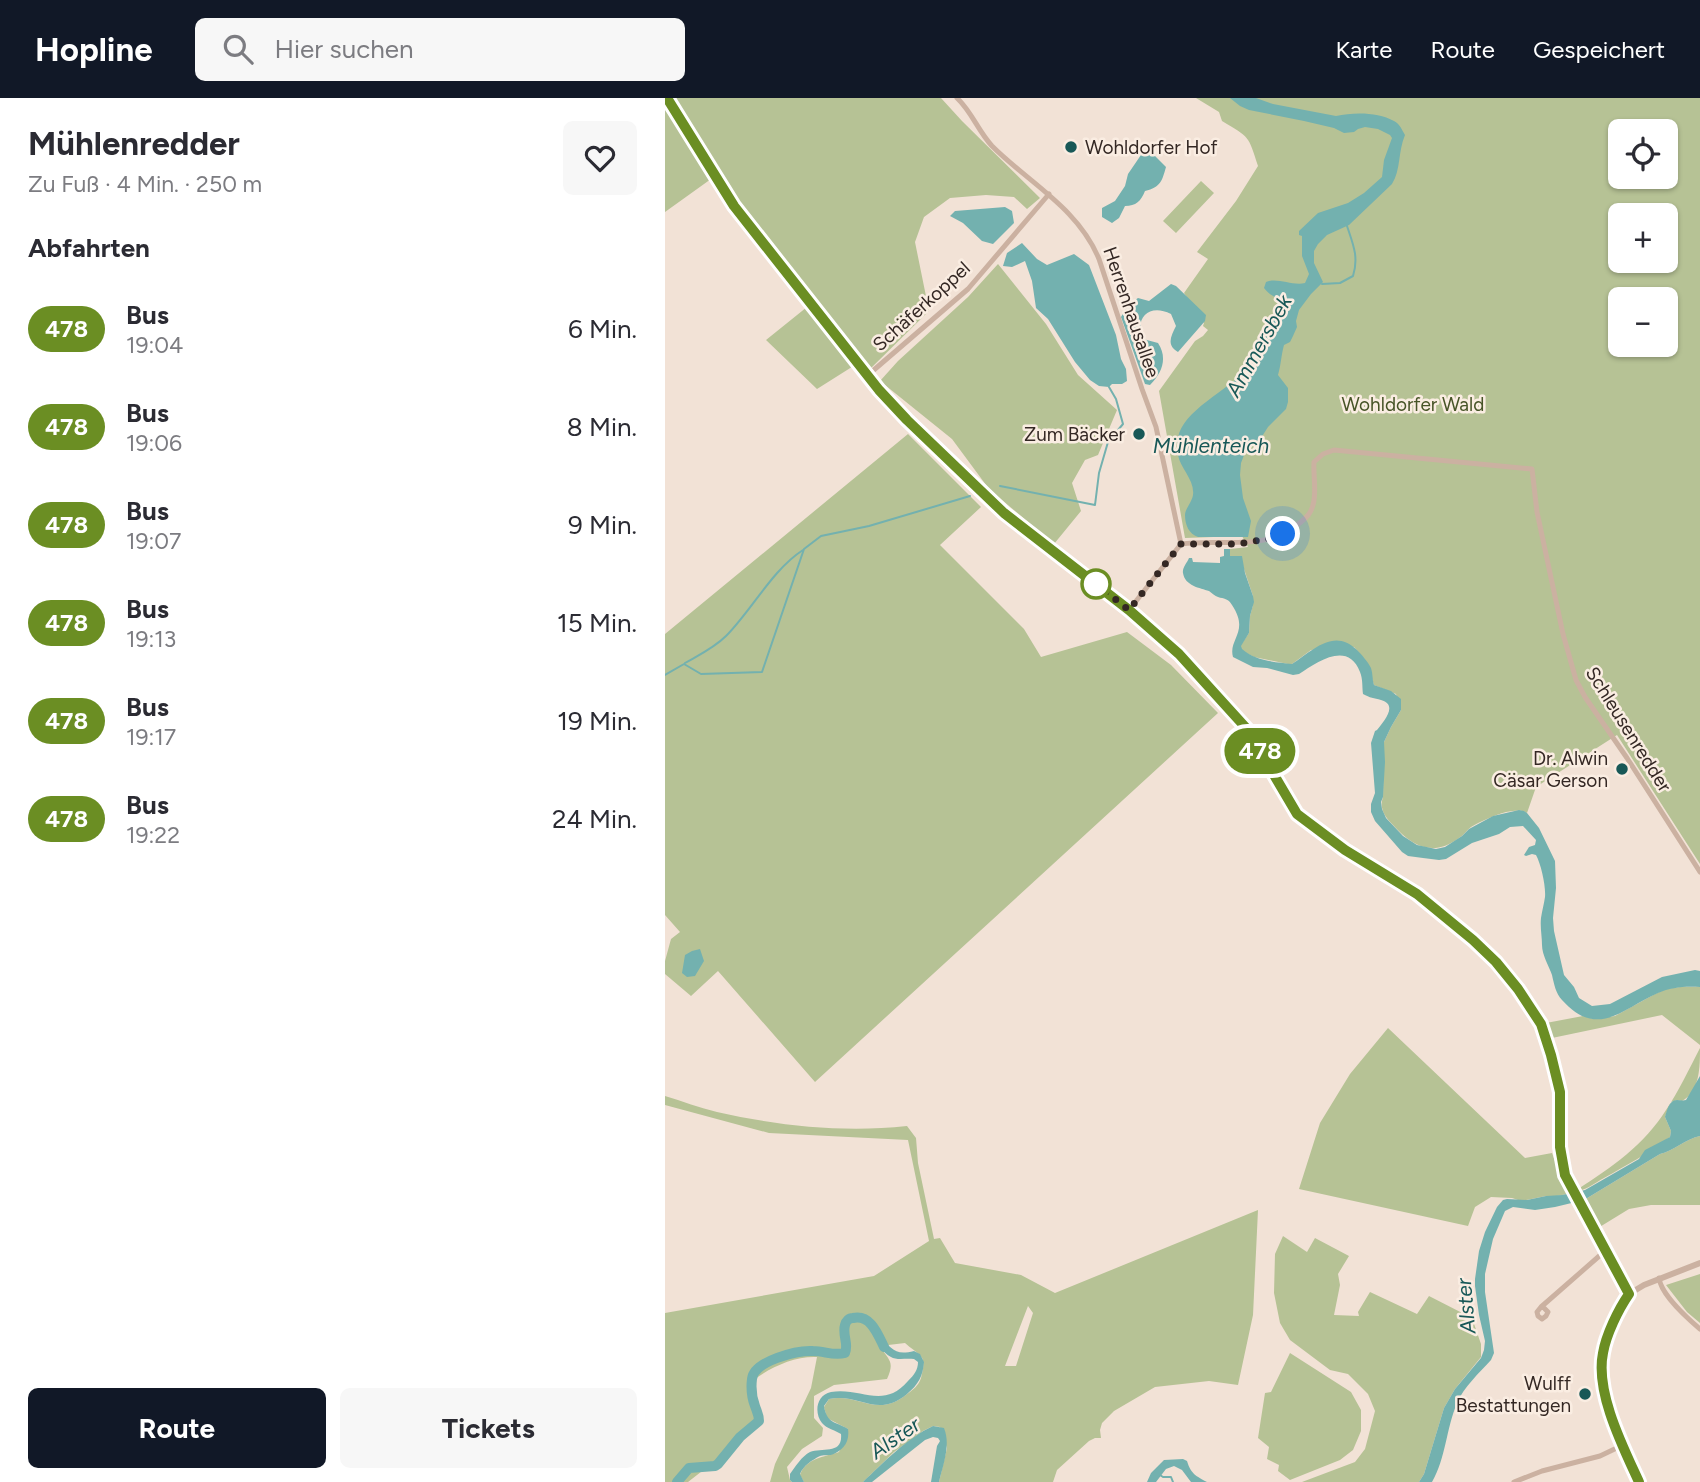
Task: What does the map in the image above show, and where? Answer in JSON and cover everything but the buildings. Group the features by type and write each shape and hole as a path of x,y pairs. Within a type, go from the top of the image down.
{"street":[{"path":"667,98 734,206 868,376 907,420 1004,513 1129,610 1179,654 1247,729 1297,814 1345,850 1417,894 1473,940 1518,989 1541,1024 1551,1055 1560,1092 1562,1166 1583,1212 1629,1294"},
{"name":"Herrenhausallee","path":"957,98 967,108 992,146 1049,194 1087,235 1099,259 1156,426 1181,544"},
{"name":"Schäferkoppel","path":"868,376 968,289 1049,194"},
{"name":"Schleusenredder","path":"1181,544 1239,544 1271,538 1294,528 1310,515 1314,504 1314,462 1323,454 1334,450 1532,469 1537,512 1563,634 1576,680 1700,872"},
{"path":"1129,610 1181,544"},
{"path":"1541,1307 1605,1251"},
{"path":"1639,1482 1609,1412 1605,1396 1603,1351 1629,1294 1644,1284 1700,1263"},
{"path":"1659,1278 1664,1291 1700,1329"},
{"path":"1514,1482 1542,1471 1600,1456 1623,1445"}],"green space":[{"path":"670,98 941,98 1040,198 1027,209 1014,197 986,195 950,198 924,217 915,242 929,311 869,370 737,204"},
{"name":"Wohldorfer Wald","path":"1196,98 1700,98 1700,864 1617,735 1536,787 1527,813 1515,811 1493,816 1441,847 1416,844 1401,833 1383,813 1384,742 1401,710 1396,694 1374,685 1367,665 1354,647 1311,650 1292,664 1254,657 1238,649 1249,633 1253,596 1243,566 1230,556 1230,549 1248,547 1242,536 1185,538 1159,391 1195,341 1208,330 1184,293 1208,259 1197,252 1236,201 1258,166 1247,138 1222,121 1219,112"},
{"path":"665,104 711,179 665,212"},
{"path":"1201,181 1214,193 1176,233 1163,221"},
{"path":"998,264 1046,324 1078,375 1117,410 1098,455 1085,460 1072,483 1081,511 1054,544 989,489 952,439 880,381 968,297"},
{"path":"807,307 855,365 817,389 766,340"},
{"path":"908,434 981,507 940,545 1024,629 1041,657 1127,632 1171,665 1218,713 815,1082 718,971 691,996 665,974 665,961 671,939 680,932 665,915 665,634"},
{"path":"1700,987 1700,1045 1662,1015 1552,1038 1546,1023 1583,1016 1594,1019 1615,1016 1666,989"},
{"path":"1388,1028 1525,1158 1552,1153 1567,1194 1521,1201 1491,1197 1475,1207 1468,1226 1299,1189 1320,1123 1350,1074"},
{"path":"1700,1048 1696,1085 1688,1097 1682,1101 1671,1102"},
{"path":"665,1096 717,1112 812,1127 859,1129 907,1126 916,1138 918,1163 934,1239 940,1238 955,1263 1021,1275 1055,1293 1258,1210 1253,1315 1238,1385 1209,1381 1155,1387 1114,1411 1102,1423 1101,1438 1089,1441 1057,1470 1053,1482 939,1482 947,1448 940,1427 933,1426 894,1452 863,1482 804,1482 800,1475 803,1469 816,1459 839,1452 848,1429 827,1418 824,1407 829,1399 886,1404 896,1401 919,1383 923,1360 919,1354 905,1343 880,1346 891,1365 887,1379 834,1385 814,1396 814,1418 823,1428 822,1436 802,1449 787,1467 792,1482 770,1482 775,1464 811,1388 817,1357 800,1358 775,1367 752,1381 753,1402 759,1421 715,1466 706,1468 688,1482 665,1482 665,1313 874,1276 929,1241 908,1140 769,1133 665,1105","holes":["1028,1306 1033,1313 1016,1366 1005,1366"]},
{"path":"1671,1103 1665,1117 1671,1131 1670,1137 1638,1159 1579,1191 1578,1189 1615,1164 1638,1144"},
{"path":"1700,1136 1700,1205 1651,1205 1629,1209 1598,1228 1584,1200 1660,1154"},
{"path":"1283,1236 1307,1252 1315,1238 1349,1256 1338,1274 1340,1285 1334,1315 1359,1316 1358,1312 1370,1292 1417,1314 1429,1296 1472,1318 1481,1344 1481,1357 1455,1389 1444,1408 1424,1474 1419,1482 1302,1482 1355,1462 1365,1449 1375,1411 1368,1394 1348,1374 1330,1370 1290,1340 1280,1323 1274,1293 1275,1254"},
{"path":"1700,1274 1700,1323 1687,1312 1666,1285"},
{"path":"1290,1353 1351,1392 1361,1410 1361,1431 1353,1450 1340,1460 1290,1480 1278,1471 1279,1465 1267,1459 1269,1447 1258,1438 1265,1393 1271,1392"}],"water":[{"name":"Mühlenteich","path":"1230,98 1256,98 1273,104 1336,116 1373,114 1396,122 1405,135 1392,184 1349,225 1327,235 1314,251 1314,263 1323,282 1299,310 1297,327 1290,342 1284,345 1278,375 1288,388 1286,409 1261,438 1246,450 1241,463 1243,498 1251,521 1248,537 1198,537 1190,531 1185,519 1193,490 1178,455 1181,428 1197,410 1250,366 1260,349 1256,340 1270,335 1275,313 1284,310 1288,304 1264,288 1266,282 1275,280 1305,283 1309,274 1302,256 1302,236 1299,231 1318,213 1348,203 1382,177 1384,160 1392,138 1378,129 1365,127 1344,133 1334,128 1249,110"},
{"path":"1150,151 1166,167 1160,183 1145,191 1138,202 1125,206 1119,218 1112,223 1102,217 1102,208 1115,201 1125,186 1128,174 1143,152"},
{"path":"1005,207 1012,211 1014,223 993,244 982,241 963,223 950,216 955,211"},
{"path":"1022,243 1037,259 1047,265 1074,254 1089,265 1116,335 1127,381 1109,387 1099,386 1090,380 1075,362 1048,319 1036,308 1032,281 1025,261 1012,267 1003,266 1007,253"},
{"path":"1171,284 1206,315 1205,321 1178,352 1171,343 1176,326 1171,314 1156,310 1145,314 1140,325 1143,339 1158,343 1163,360 1154,380 1150,385 1145,384 1121,317 1128,305 1138,298 1149,301"},
{"path":"1224,549 1230,549 1230,556 1242,556 1253,596 1249,633 1241,646 1242,649 1272,662 1292,664 1323,644 1332,641 1348,643 1367,661 1374,685 1391,691 1401,699 1401,710 1384,742 1381,802 1386,818 1403,836 1417,845 1436,849 1445,847 1469,829 1493,816 1519,810 1527,813 1539,828 1555,861 1554,931 1564,975 1579,998 1592,1006 1610,1004 1662,977 1695,970 1700,971 1700,987 1679,987 1663,991 1610,1017 1587,1018 1575,1012 1557,992 1542,949 1544,881 1536,855 1524,855 1529,847 1535,845 1536,840 1523,826 1510,827 1499,834 1472,843 1446,859 1408,856 1402,852 1375,821 1371,812 1375,793 1371,743 1375,731 1388,714 1389,706 1386,702 1363,694 1360,672 1355,662 1348,657 1332,656 1293,675 1253,667 1233,657 1239,622 1232,605 1209,591 1190,584 1183,573 1189,558 1192,558 1193,562 1220,563"},
{"path":"700,949 704,961 695,976 687,977 682,973 685,955"},
{"path":"1700,1076 1700,1136 1660,1154 1584,1200 1535,1210 1513,1207 1505,1211 1493,1239 1485,1274 1494,1353 1457,1403 1432,1482 1419,1482 1424,1474 1444,1408 1484,1350 1485,1341 1475,1279 1479,1251 1497,1207 1507,1199 1527,1200 1585,1190 1639,1159 1645,1150 1670,1137 1671,1131 1665,1117 1669,1106 1674,1100 1686,1100"},
{"path":"879,1336 898,1352 914,1351 920,1354 924,1362 919,1380 907,1394 887,1404 829,1399 824,1406 825,1412 832,1421 848,1429 847,1442 835,1453 811,1461 800,1474 804,1482 792,1482 790,1474 804,1456 810,1452 835,1448 841,1441 841,1434 826,1427 819,1419 817,1410 822,1397 831,1392 842,1391 881,1396 890,1394 899,1390 915,1372 918,1362 888,1355 879,1346"},
{"path":"933,1426 944,1428 947,1441 939,1482 931,1482 940,1441 933,1437 925,1440 872,1482 863,1482 905,1444"},
{"path":"1183,1459 1194,1474 1207,1482 1191,1482 1182,1470 1174,1466 1166,1469 1156,1482 1147,1482 1151,1473 1164,1460"}],"waterway":[{"name":"Ammersbek","path":"1322,284 1340,283 1353,276 1355,257 1347,226"},
{"path":"1000,486 1095,505 1099,473 1108,442 1123,424 1116,399 1109,387"},
{"path":"665,675 684,664 701,674 762,672 804,549 821,536 869,526 970,496"},
{"path":"685,663 726,636 772,579 803,550"},
{"name":"Alster","path":"677,1482 689,1468 718,1464 740,1437 759,1421 753,1400 752,1379 760,1367 797,1352 845,1353 844,1329 847,1321 852,1318 869,1322 884,1347"},
{"path":"1160,1475 1171,1477 1173,1482"}],"bus line":[{"name":"478","path":"667,98 734,206 879,390 907,420 1004,513 1129,610 1179,654 1247,729 1297,814 1345,850 1417,894 1473,940 1518,989 1541,1024 1551,1055 1560,1092 1560,1147 1565,1175 1629,1294 1618,1312 1603,1351 1602,1371 1609,1412 1639,1482"}],"place":[{"name":"Wohldorfer Hof","path":"1071,147"},
{"name":"Zum Bäcker","path":"1139,434"},
{"name":"Dr. Alwin Cäsar Gerson","path":"1622,769"},
{"name":"Wulff Bestattungen","path":"1585,1394"}],"route":[{"path":"1096,584 1129,610 1181,544 1239,544 1283,534"}]}
